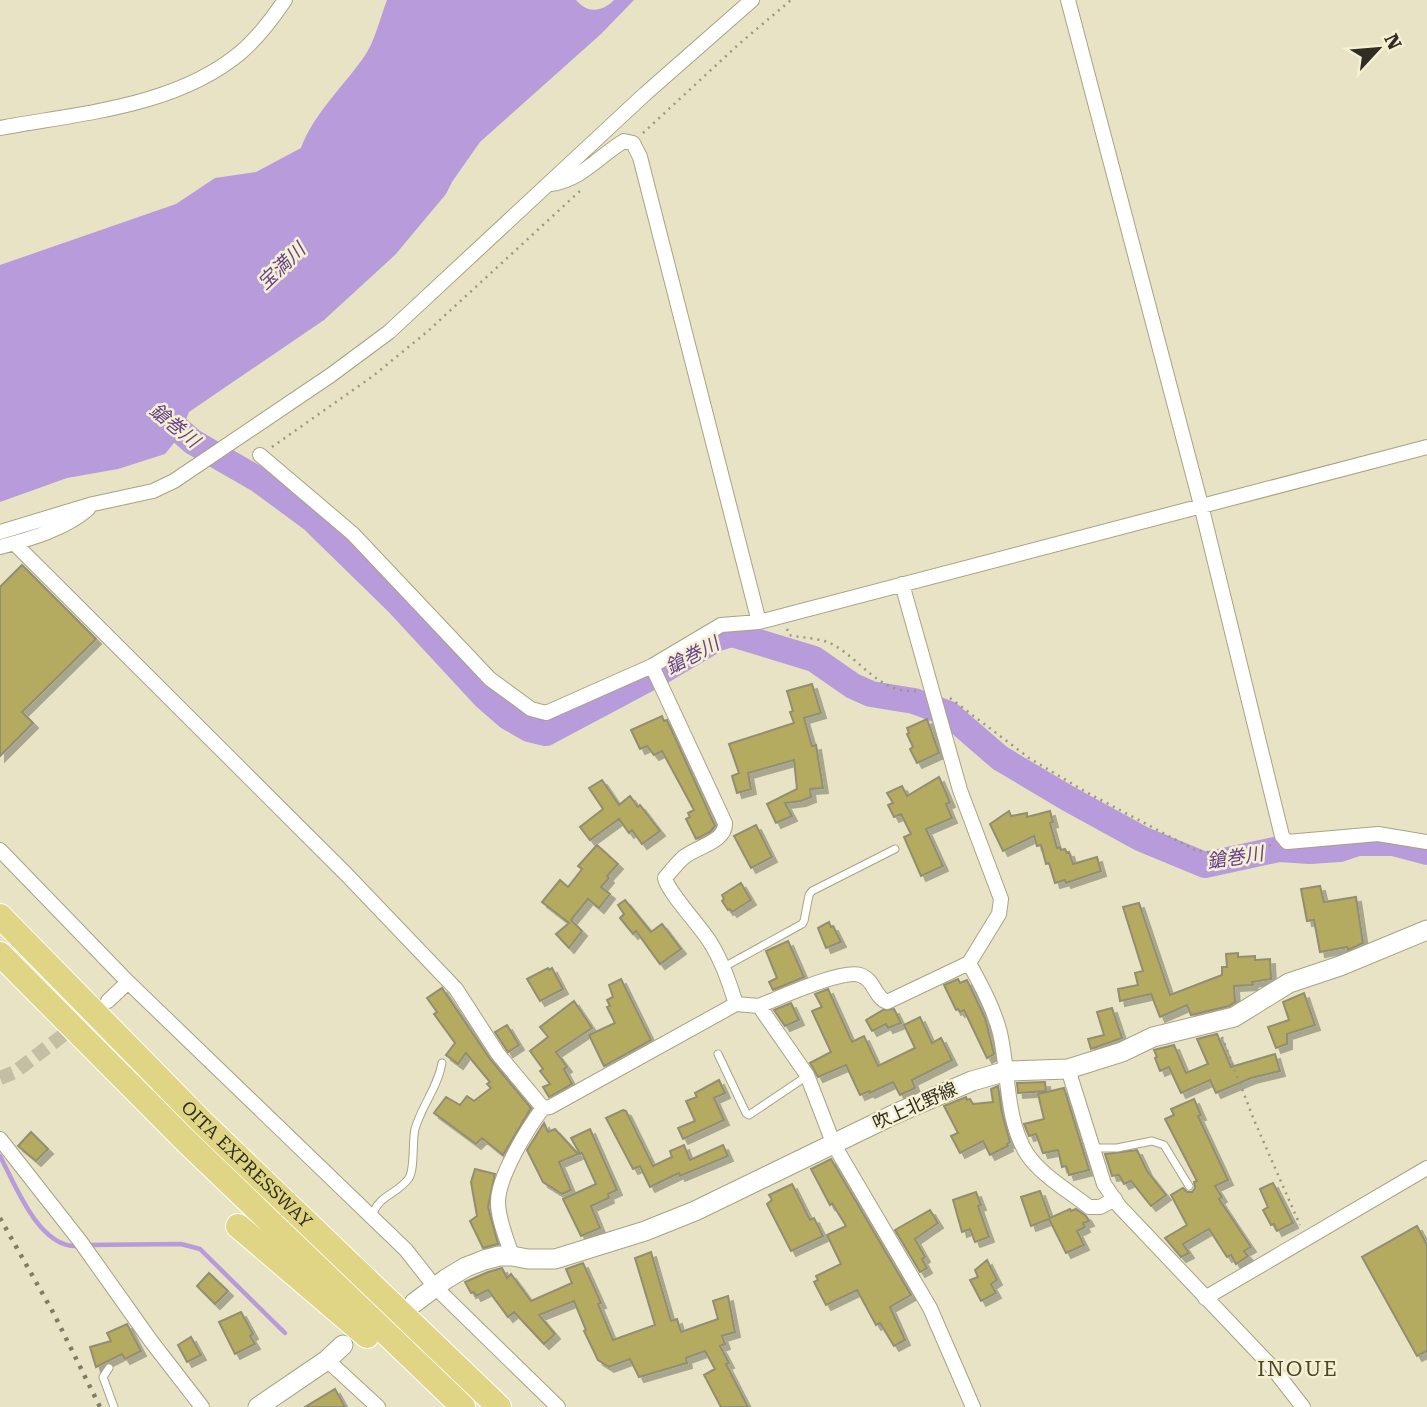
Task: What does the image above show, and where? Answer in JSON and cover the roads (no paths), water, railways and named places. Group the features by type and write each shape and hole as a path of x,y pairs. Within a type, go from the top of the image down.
{"highway":[{"name":"OITA EXPRESSWAY","path":"0,916 203,1124 499,1407"},
{"name":"OITA EXPRESSWAY","path":"0,954 186,1141 463,1407"},
{"path":"238,1226 450,1407"}],"main road":[{"name":"吹上北野線","path":"414,1303 466,1267 499,1256 555,1259 645,1231 695,1211 922,1102 972,1081 1007,1070 1068,1069 1122,1052 1153,1037 1234,1017 1289,983 1340,966 1427,930"},
{"path":"258,1407 327,1360 343,1345"}],"street":[{"path":"0,128 134,103 196,81 224,66 242,52 268,25 285,0"},
{"path":"0,532 93,504 153,491 174,481 331,375 389,332 546,185 752,0"},
{"path":"1068,0 1201,505 1282,836 1287,842 1378,834 1427,842"},
{"path":"546,185 559,183 588,169 624,141 633,143 640,157 759,622"},
{"path":"260,455 353,534 490,679 531,709 546,713 652,666 721,625 759,622 783,616 1427,447"},
{"path":"93,504 79,516 54,529 7,545 346,874 456,989 498,1054 542,1108"},
{"path":"542,1108 551,1107 736,1004 759,1006 844,974 860,974 870,980 880,999 887,1002 969,963 999,914 1002,899 960,790 902,584"},
{"path":"652,666 726,828 722,835 686,855 665,878 666,886 710,942 724,967 736,1004"},
{"path":"0,850 128,982 406,1250 435,1287 558,1407"},
{"path":"969,963 982,986 999,1029 1014,1124 1029,1156 1088,1207 1100,1207 1115,1199"},
{"path":"108,1001 128,982"},
{"path":"759,1006 807,1075 834,1145 930,1308 973,1407"},
{"path":"1068,1069 1104,1184 1205,1298 1271,1366 1303,1407"},
{"path":"512,1256 500,1216 499,1191 528,1130 542,1108"},
{"path":"0,1139 80,1241 202,1407"},
{"path":"1205,1298 1427,1168"},
{"path":"327,1360 378,1407"}],"lane":[{"path":"724,967 802,924 812,891 895,849"},
{"path":"718,1054 749,1115 807,1075"},
{"path":"372,1217 376,1204 411,1174 415,1131 435,1087 442,1063"},
{"path":"1093,1148 1117,1148 1152,1141 1164,1145 1189,1186"},
{"path":"109,1368 103,1377 114,1407"}],"water":[{"name":"宝満川","path":"387,0 576,0 585,8 595,10 614,0 634,0 601,34 480,142 446,194 395,255 324,320 189,412 186,419 190,423 165,454 118,469 67,478 0,502 0,265 176,204 215,178 256,172 301,148 313,123 368,51"}],"waterway":[{"name":"鎗巻川","path":"155,409 193,442 259,480 312,519 398,603 485,697 508,717 529,729 546,733 718,638 732,634 814,659 853,686 871,694 914,701 949,714 1000,758 1069,799 1142,839 1205,865 1279,849 1340,849 1358,843 1393,843 1427,852"},
{"path":"0,1156 21,1198 40,1226 51,1237 64,1244 78,1246"},
{"path":"87,1245 181,1244 200,1249 285,1333"}],"tunnel":[{"path":"0,1078 15,1072 79,1023"}],"railway":[{"path":"0,1218 54,1314 100,1407"}],"district":[{"name":"INOUE","path":"1298,1369"}]}
